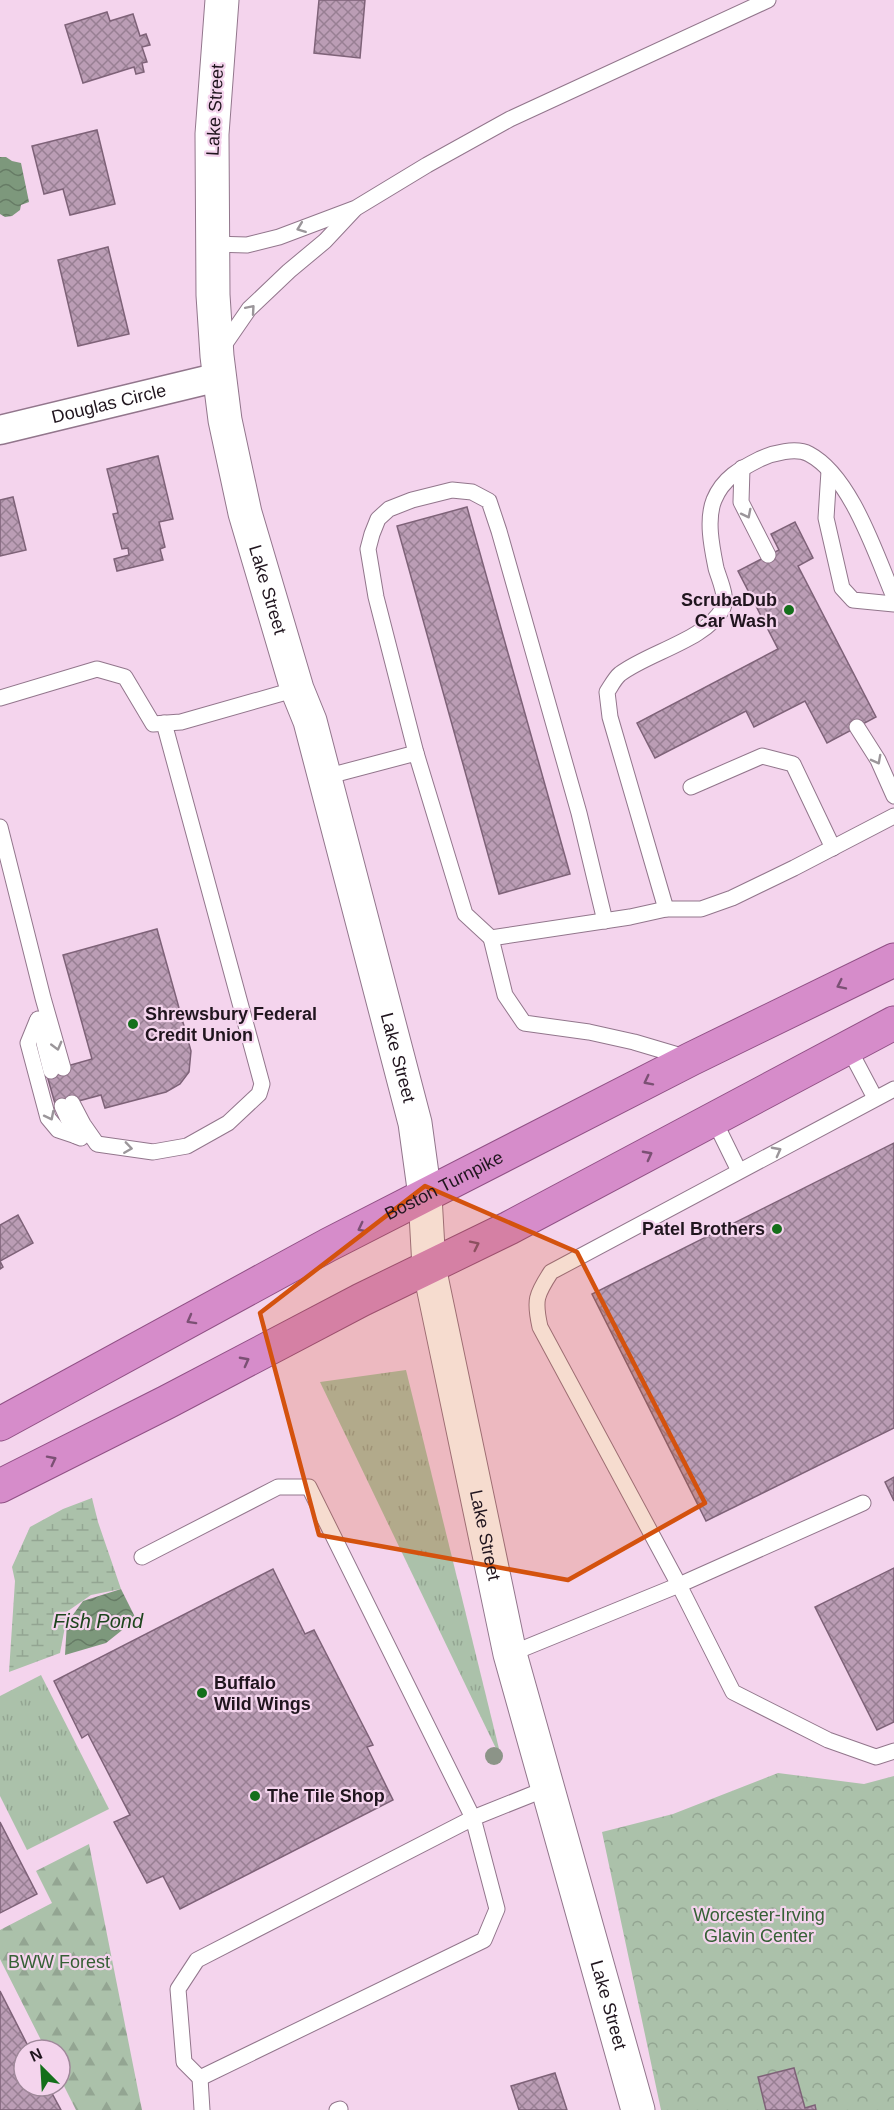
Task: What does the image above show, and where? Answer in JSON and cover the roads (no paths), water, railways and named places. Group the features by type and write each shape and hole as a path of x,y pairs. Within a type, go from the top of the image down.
{"highway":[{"name":"Boston Turnpike","path":"0,1424 328,1245 691,1059 894,960"},
{"path":"0,1486 167,1402 351,1305 508,1228 894,1023"}],"street":[{"name":"Lake Street","path":"222,0 212,134 212,244 218,367 225,420 245,513 297,689 310,721 416,1123 425,1196 429,1267 510,1654 638,2110"},
{"name":"Douglas Circle","path":"0,430 218,367"}],"lane":[{"path":"212,244 247,245 356,208 510,119 768,0"},
{"path":"218,367 249,309 325,241 356,208"},
{"path":"666,909 610,717 607,692 619,674 709,626 724,606 710,519 714,500 732,474 765,456 786,452 807,453 824,465 850,498 894,597"},
{"path":"742,468 741,502 768,555"},
{"path":"829,471 826,518 842,588 853,600 894,604"},
{"path":"605,921 579,813 489,501 472,492 452,490 412,500 389,509 378,519 368,549 376,597 416,753 465,914 490,938 505,995 524,1023 612,1037 691,1059"},
{"path":"0,699 97,669 125,677 153,724 181,722 297,689"},
{"path":"43,998 28,1043 48,1118 58,1130 97,1144 153,1152 187,1146 228,1123 259,1094 262,1084 164,723"},
{"path":"857,727 878,760 894,796"},
{"path":"325,777 416,753"},
{"path":"691,787 762,756 793,764 833,848"},
{"path":"490,938 605,921 666,909 701,909 732,898 894,816"},
{"path":"0,827 43,998 57,1069 37,1021"},
{"path":"848,1047 875,1098"},
{"path":"894,1089 551,1272 540,1289 535,1307 540,1327 679,1585 733,1692 828,1740 876,1757 894,1751"},
{"path":"76,1136 67,1104 97,1144"},
{"path":"714,1120 740,1171"},
{"path":"142,1557 278,1487 309,1487 473,1818 497,1909 484,1940 200,2078"},
{"path":"510,1654 679,1585 863,1503"},
{"path":"202,2110 200,2078 184,2062 178,1989 197,1960 473,1818 548,1788"}],"water":[{"path":"0,157 21,163 29,202 21,205 20,210 12,216 5,217 0,214"},
{"name":"Fish Pond","path":"121,1589 136,1619 106,1643 65,1655 67,1623 83,1601"}],"place":[{"name":"ScrubaDub Car Wash","path":"789,610"},
{"name":"Shrewsbury Federal Credit Union","path":"133,1024"},
{"name":"Patel Brothers","path":"777,1229"},
{"name":"Buffalo Wild Wings","path":"202,1693"},
{"name":"The Tile Shop","path":"255,1796"}],"park label":[{"name":"Worcester-Irving Glavin Center","path":"759,1925"},
{"name":"BWW Forest","path":"59,1962"}]}
